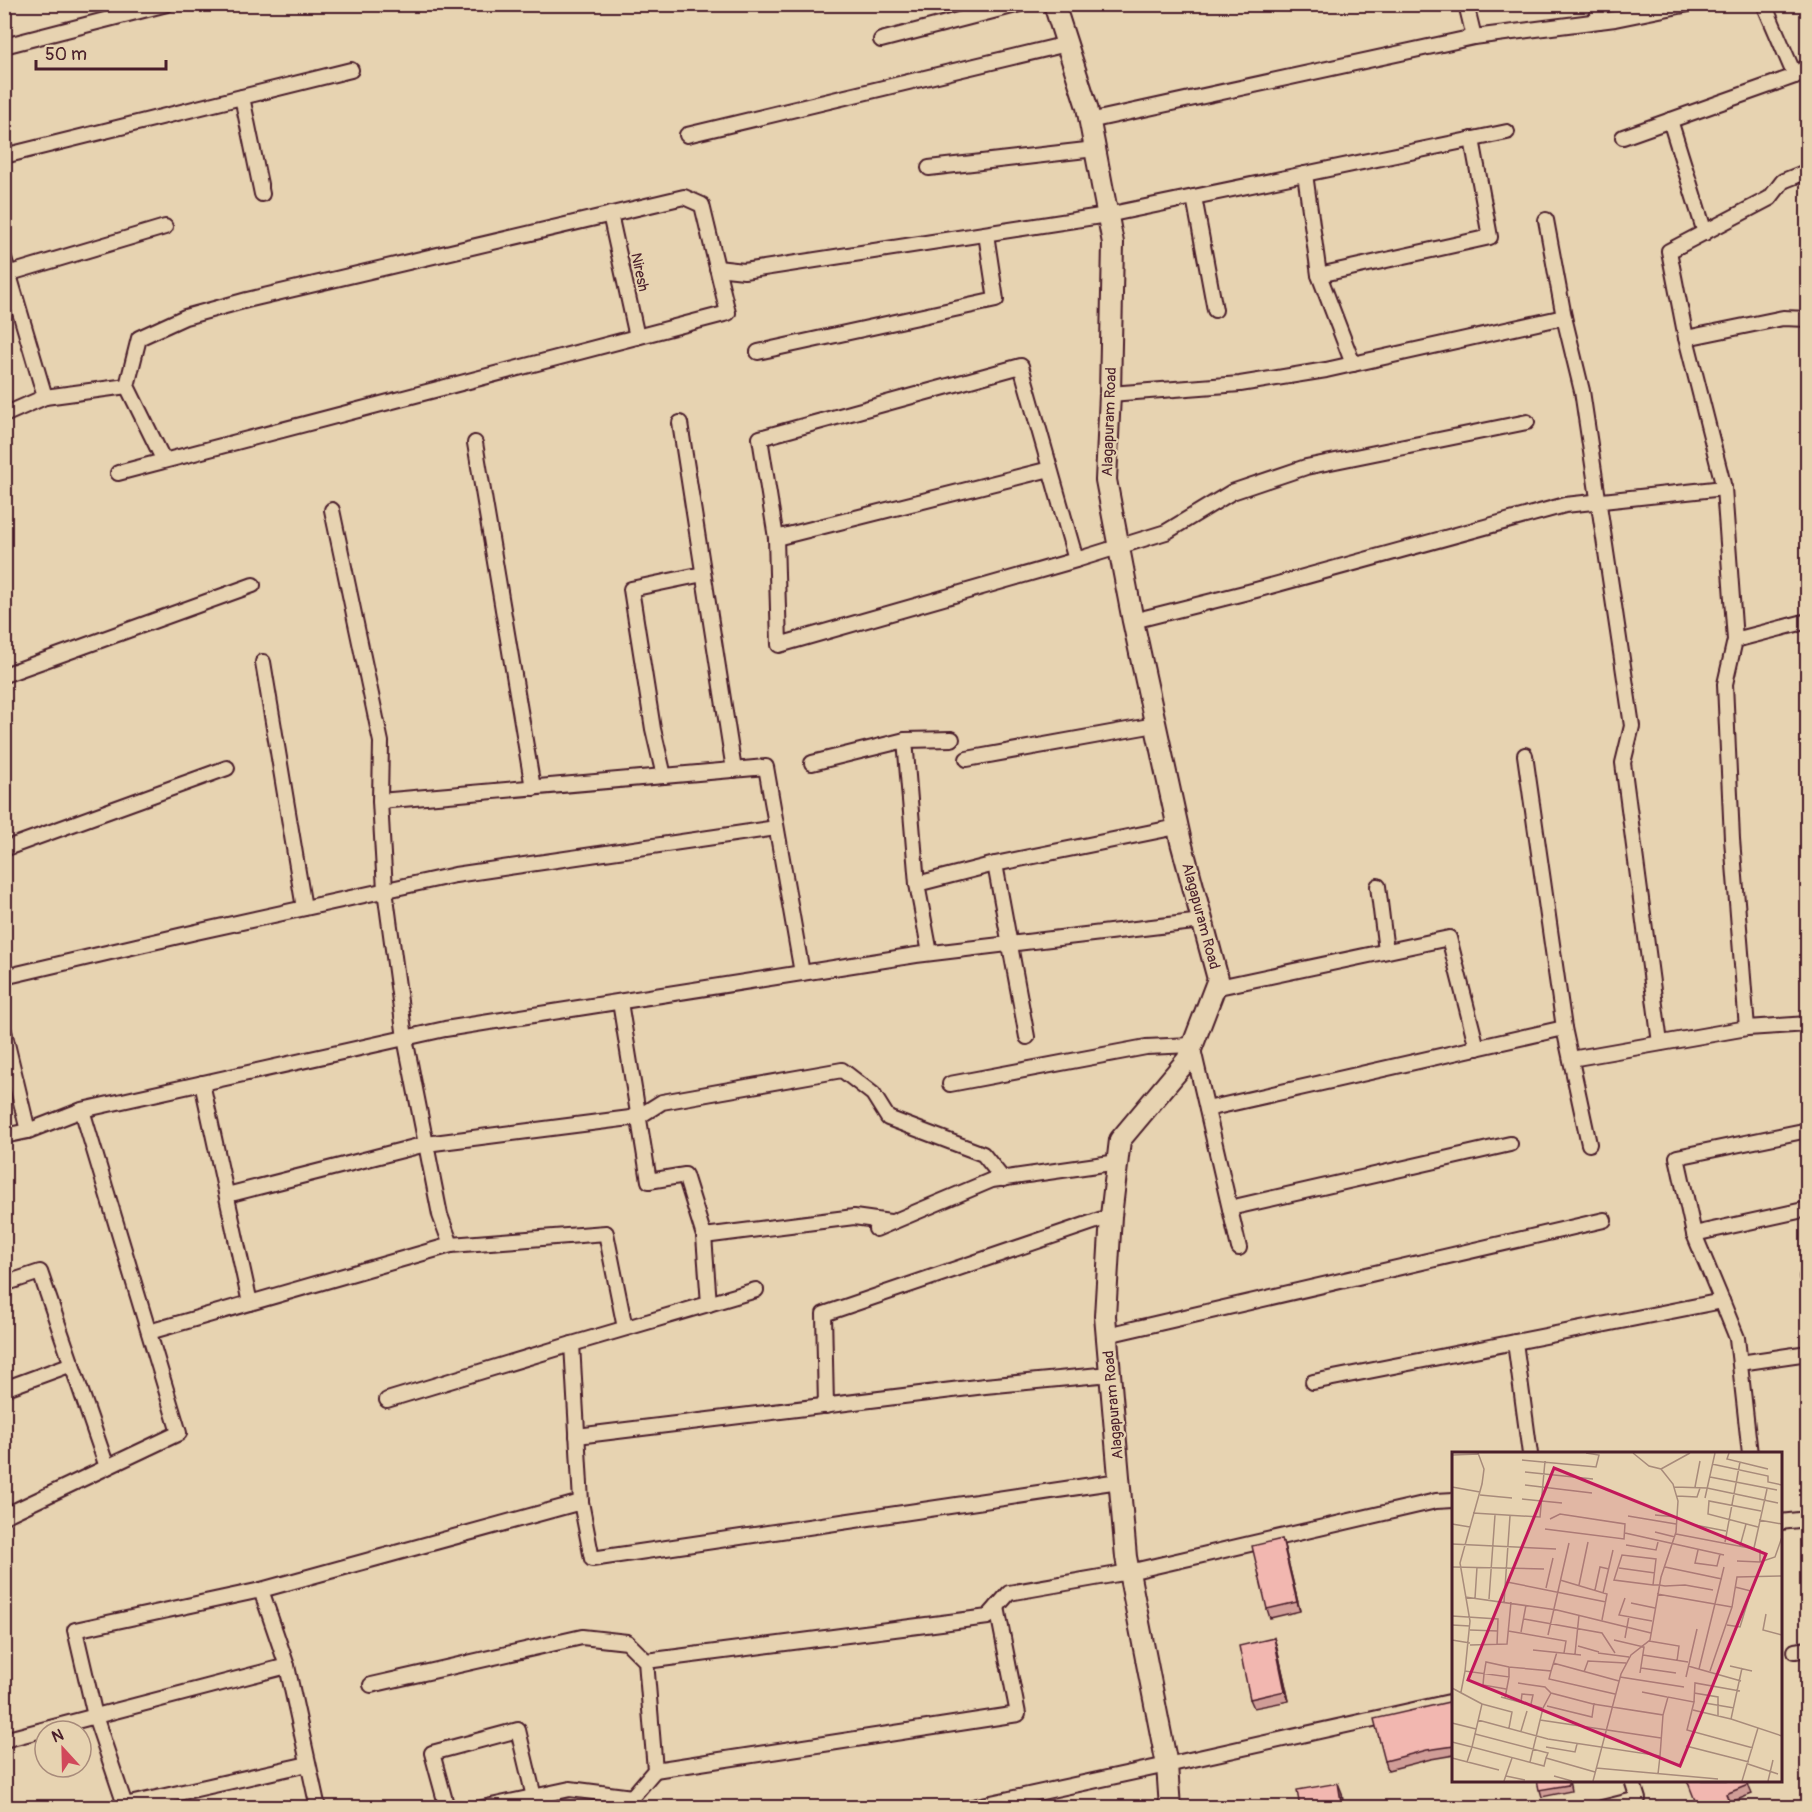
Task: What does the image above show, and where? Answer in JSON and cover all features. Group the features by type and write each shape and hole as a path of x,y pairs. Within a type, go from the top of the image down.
{"main road":[{"name":"Alagapuram Road","path":"1054,4 1087,107 1113,243 1106,480 1133,621 1177,827 1218,979 1187,1060 1120,1140 1111,1216 1105,1316 1129,1572 1167,1765 1170,1808"}],"street":[{"path":"4,46 166,4"},
{"path":"881,40 1020,4"},
{"path":"1466,4 1474,37"},
{"path":"1597,4 1599,21"},
{"path":"1089,121 1474,37 1599,21 1689,4"},
{"path":"1764,4 1795,76"},
{"path":"687,135 1067,44"},
{"path":"1623,137 1795,76 1808,65"},
{"path":"4,156 351,70"},
{"path":"242,97 262,194"},
{"path":"1670,120 1705,232"},
{"path":"717,268 744,271 1107,215 1507,132"},
{"path":"1319,274 1490,237 1472,139"},
{"path":"930,168 1095,149"},
{"path":"1747,1028 1732,839 1725,684 1735,640 1724,488 1686,338 1670,252 1770,198 1783,181 1808,171"},
{"path":"1305,174 1319,274 1353,364"},
{"path":"118,473 728,314 702,205 684,197 610,214 247,300 184,317 139,338 127,386 164,461"},
{"path":"1194,197 1215,310"},
{"name":"Niresh","path":"610,214 637,338"},
{"path":"1546,220 1564,317 1582,391 1632,726 1623,763 1660,1043"},
{"path":"7,274 165,227"},
{"path":"758,352 996,300 986,234"},
{"path":"4,258 45,397"},
{"path":"1110,394 1240,384 1326,370 1564,317"},
{"path":"1686,338 1783,318 1808,319"},
{"path":"1076,560 1021,366 760,438 776,538 779,645 1076,560 1166,532 1232,492 1306,467 1527,422"},
{"path":"4,415 45,397 127,386"},
{"path":"680,423 734,770"},
{"path":"475,443 533,788"},
{"path":"776,538 1050,469"},
{"path":"1133,621 1256,590 1565,505 1724,488"},
{"path":"332,510 381,742 380,801 385,890 405,1038 440,1215 451,1245"},
{"path":"664,776 653,729 631,589 703,574"},
{"path":"4,675 253,585"},
{"path":"1735,640 1808,621"},
{"path":"263,662 303,908"},
{"path":"967,759 1155,725"},
{"path":"812,763 905,740 952,739"},
{"path":"905,740 917,884 930,954"},
{"path":"1525,755 1564,1028 1589,1144"},
{"path":"380,801 766,767 802,973"},
{"path":"4,849 226,768"},
{"path":"917,884 995,864 1177,827"},
{"path":"4,977 454,875 777,828"},
{"path":"995,864 1027,1037"},
{"path":"1378,886 1386,951"},
{"path":"4,1136 28,1131 82,1110 444,1029 930,954 1202,921"},
{"path":"1214,988 1449,938 1477,1048"},
{"path":"620,1002 649,1181 685,1175 705,1236 709,1304"},
{"path":"1571,1059 1747,1028 1808,1024"},
{"path":"1207,1109 1564,1028"},
{"path":"4,1031 28,1131"},
{"path":"950,1084 1146,1047 1192,1045 1239,1248"},
{"path":"227,1195 426,1144 638,1117 662,1102 842,1070 873,1094 888,1118 983,1154 1003,1179"},
{"path":"202,1083 250,1303"},
{"path":"4,1516 179,1433 82,1110"},
{"path":"1750,1452 1737,1338 1694,1233 1677,1157 1808,1130"},
{"path":"1230,1208 1510,1144"},
{"path":"876,1229 992,1180 1118,1162"},
{"path":"1694,1233 1808,1209"},
{"path":"826,1406 824,1314 1111,1216"},
{"path":"705,1236 854,1217 892,1222"},
{"path":"1107,1335 1604,1220"},
{"path":"148,1332 451,1245 606,1233 625,1328"},
{"path":"4,1284 40,1272 107,1467"},
{"path":"387,1400 756,1290"},
{"path":"1313,1382 1722,1301"},
{"path":"1515,1342 1530,1452"},
{"path":"572,1344 581,1502 592,1559 1119,1481"},
{"path":"1740,1363 1808,1353"},
{"path":"4,1389 72,1364"},
{"path":"577,1436 985,1386 1110,1374"},
{"path":"646,1661 988,1617 1009,1593 1129,1572 1436,1501 1452,1500"},
{"path":"308,1764 125,1805 95,1716 75,1630 261,1590 581,1502"},
{"path":"1782,1522 1808,1519"},
{"path":"261,1590 287,1666 318,1808"},
{"path":"655,1770 1018,1714 997,1607"},
{"path":"371,1685 582,1637 627,1642 646,1661 655,1770 633,1802 570,1789 482,1808"},
{"path":"4,1740 287,1666"},
{"path":"968,1808 1452,1701"},
{"path":"447,1808 432,1753 518,1730 534,1797"},
{"path":"1602,1808 1639,1803 1633,1782"}],"building":[{"path":"1282,1539 1297,1602 1267,1609 1252,1546"},
{"path":"1274,1638 1285,1691 1250,1699 1239,1646"},
{"path":"1449,1702 1452,1746 1385,1761 1374,1719"},
{"path":"1537,1782 1568,1782 1568,1785 1539,1790"},
{"path":"1688,1782 1747,1782 1748,1785 1726,1794 1729,1801 1712,1808 1698,1808"},
{"path":"1338,1783 1342,1808 1300,1808 1297,1790"}]}
